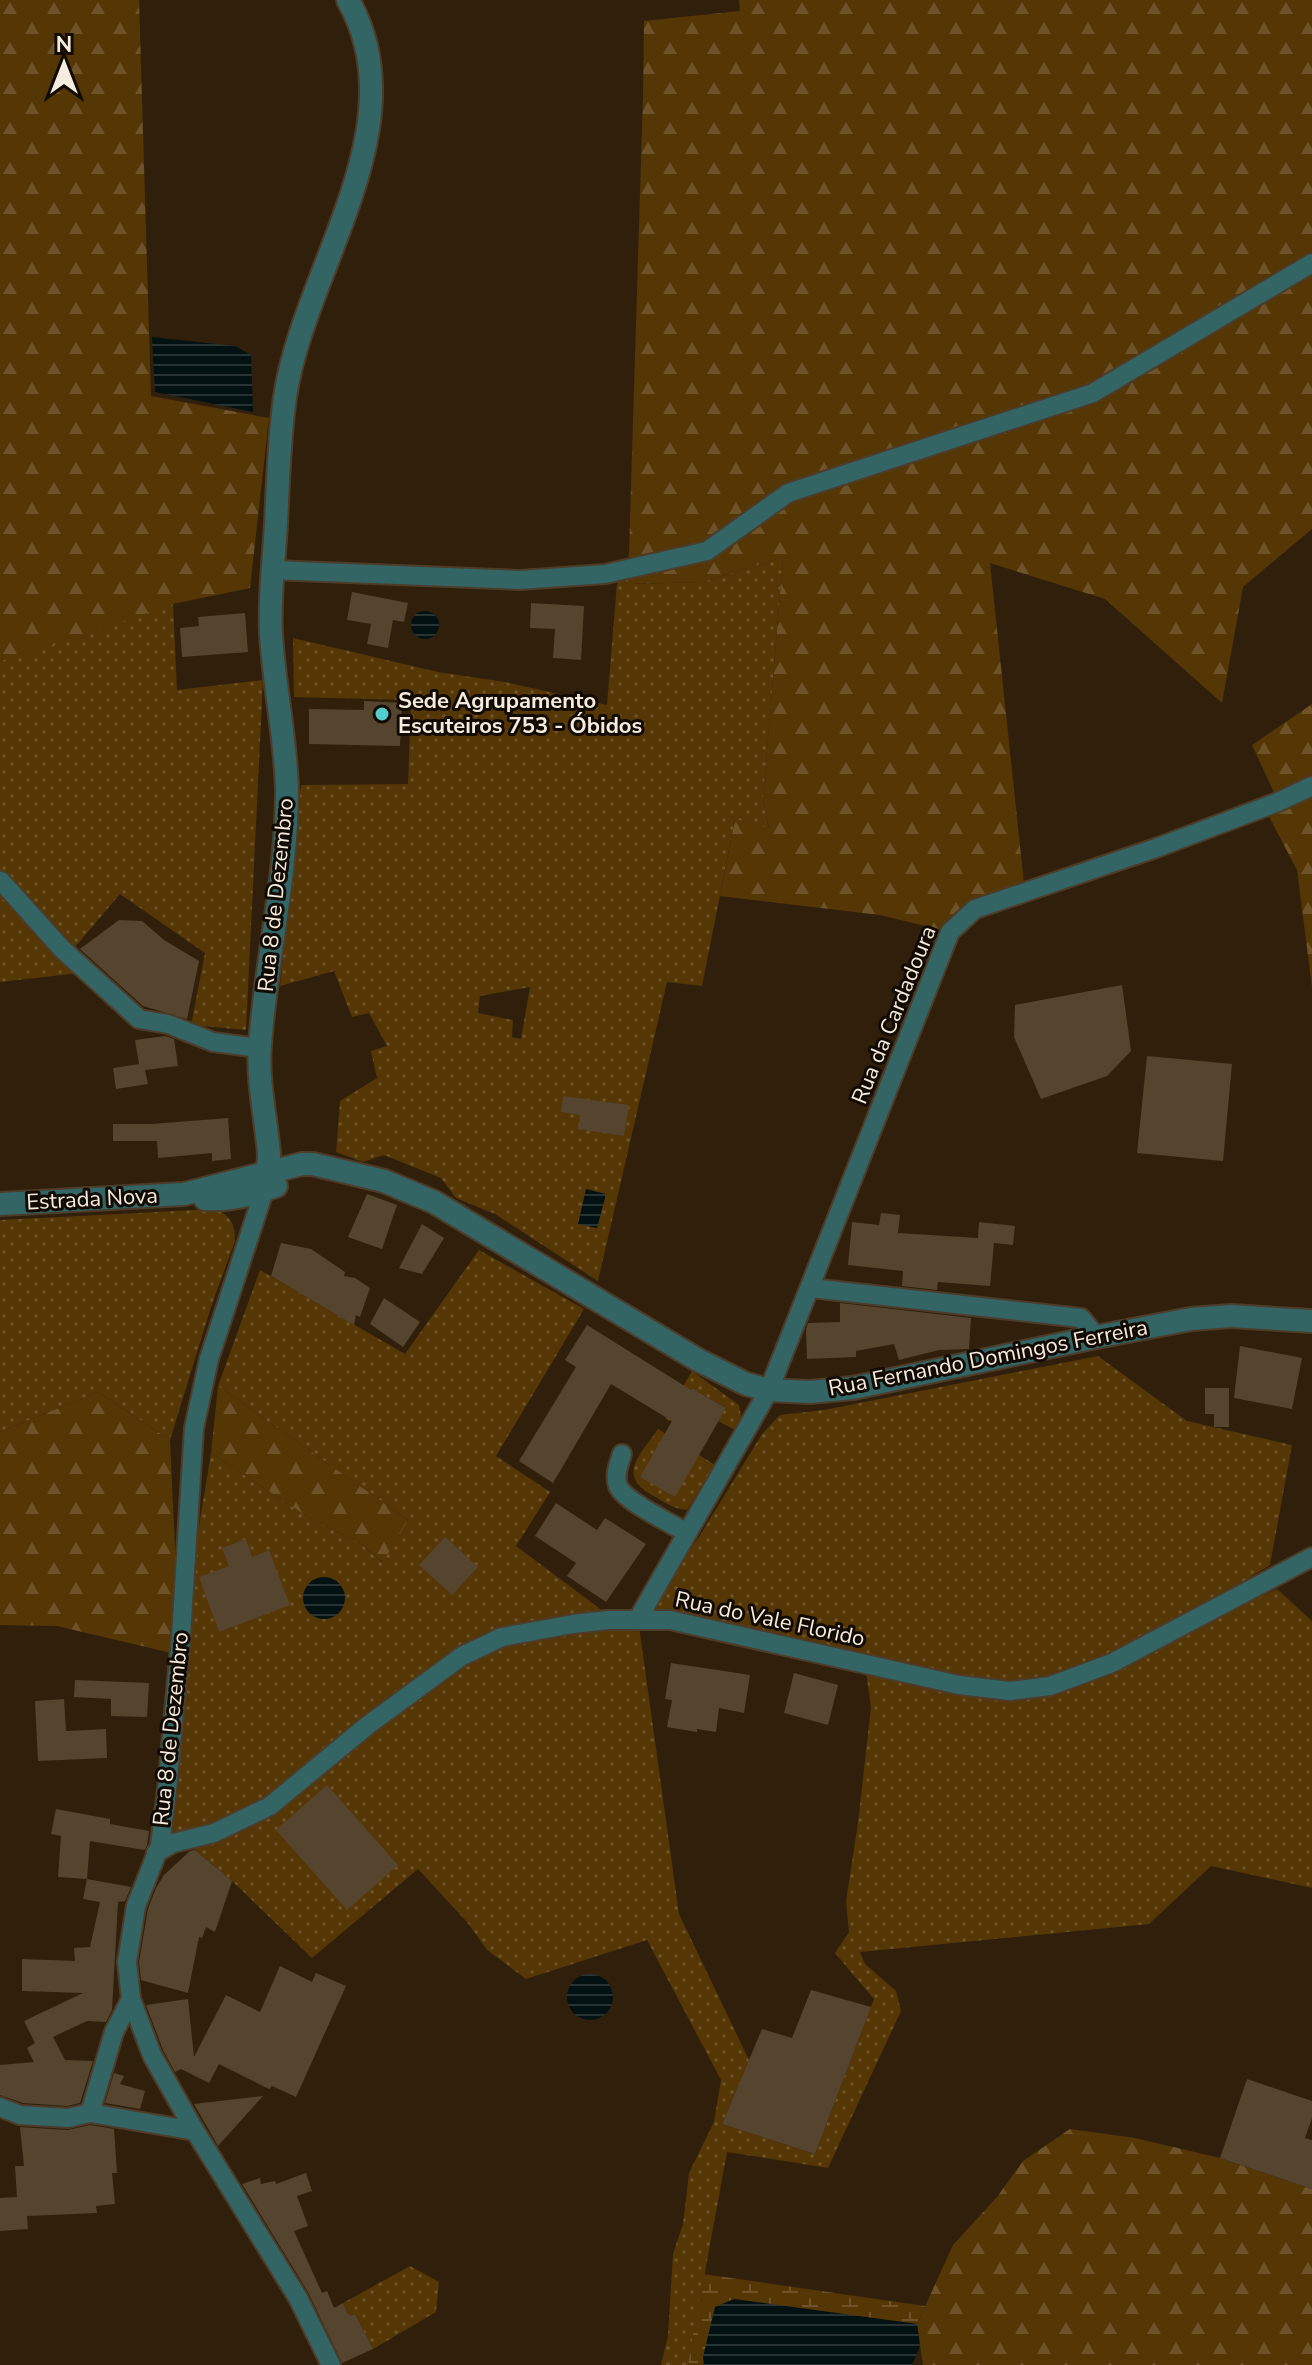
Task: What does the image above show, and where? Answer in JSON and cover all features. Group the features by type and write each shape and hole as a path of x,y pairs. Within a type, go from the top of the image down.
{"street":[{"path":"348,0 358,21 369,63 372,87 369,126 352,189 289,372 282,424 273,570 520,580 605,574 707,551 788,493 1093,393 1312,263"},
{"name":"Rua 8 de Dezembro","path":"273,570 271,632 287,788 280,886 259,1048 269,1158 266,1182 209,1359 194,1428 181,1636 160,1845 136,1906 127,1962 131,1999 152,2055 298,2298 331,2365"},
{"name":"Rua da Cardadoura","path":"638,1619 769,1390 950,932 975,909 1156,848 1312,786"},
{"path":"1,881 62,949 139,1019 168,1024 213,1042 259,1048"},
{"name":"Rua Fernando Domingos Ferreira","path":"266,1182 302,1164 384,1181 434,1202 698,1360 746,1384 769,1390 810,1392 853,1388 1178,1321 1231,1316 1312,1321"},
{"name":"Estrada Nova","path":"0,1204 184,1194 266,1182"},
{"path":"811,1288 1081,1318 1090,1329 1091,1338"},
{"path":"622,1454 616,1473 618,1485 626,1496 687,1533"},
{"name":"Rua do Vale Florido","path":"156,1853 173,1843 214,1833 270,1806 368,1725 462,1656 502,1637 573,1624 670,1620 959,1685 1010,1691 1050,1686 1112,1663 1312,1557"},
{"path":"90,2113 114,2032 131,1999"},
{"path":"0,2107 20,2115 68,2118 90,2113 195,2131"},
{"path":"320,2365 322,2346"}],"green space":[{"path":"0,0 139,0 151,396 269,418 250,588 173,604 28,655 0,661"},
{"path":"739,0 1312,0 1312,529 1243,587 1222,703 1105,599 990,563 1025,893 950,932 880,915 720,896 735,819 769,828 763,800 783,557 703,582 628,584 644,21 740,11"},
{"path":"783,557 763,800 769,829 735,819 702,986 667,982 598,1281 495,1214 456,1198 441,1178 384,1155 363,1162 336,1152 340,1101 377,1078 371,1051 387,1046 369,1013 352,1017 334,971 280,986 301,785 408,784 411,700 294,697 293,638 438,672 505,682 607,705 618,571 628,569 629,584 703,582","holes":["530,987 521,1039 512,1037 513,1020 478,1013 480,996"]},
{"path":"173,604 177,690 263,680 246,1030 191,1025 205,953 120,894 70,953 88,972 0,982 0,656"},
{"path":"1312,704 1312,987 1297,870 1264,807 1278,801 1252,745"},
{"path":"215,1209 231,1221 235,1241 170,1440 98,1392 0,1432 0,1220"},
{"path":"479,1250 584,1309 496,1456 550,1492 516,1546 599,1608 609,1620 638,1619 699,1537 762,1434 780,1415 824,1410 1098,1356 1187,1421 1292,1445 1270,1565 1119,1658 1277,1589 1312,1621 1312,1888 1211,1866 1149,1924 860,1952 865,1964 896,1991 901,2011 828,2168 727,2152 688,2365 661,2365 668,2336 673,2254 683,2224 689,2173 714,2122 721,2080 647,1940 526,1979 487,1950 467,1922 418,1869 312,1958 193,1848 189,1839 160,1845 181,1636 211,1453 308,1517 360,1543 382,1562 408,1520 218,1386 260,1270 405,1354","holes":["638,1619 865,1665 871,1707 846,1901 849,1932 835,1953 874,1999 815,2154 722,2124 749,2060 679,1914"]},
{"path":"692,1371 739,1405 741,1417 735,1430 718,1421 725,1407 692,1388 672,1422 665,1418"},
{"path":"218,1386 408,1520 383,1562 360,1543 308,1517 211,1453"},
{"path":"98,1392 170,1440 180,1655 57,1626 0,1625 0,1432"},
{"path":"658,1429 715,1465 687,1510 673,1507 635,1480 635,1464"},
{"path":"1070,2129 1135,2138 1220,2158 1312,2189 1312,2365 923,2365 917,2324 953,2245 997,2197 1023,2161"},
{"path":"410,2266 439,2282 436,2312 373,2349 355,2314 349,2316 343,2303"},
{"path":"703,2274 925,2306 917,2324 733,2300 703,2357 704,2365 688,2365"}],"shaded area":[{"path":"152,337 235,346 251,355 253,412 155,392"},
{"path":"425,611 435,615 439,625 435,635 425,639 415,635 411,625 415,615"},
{"path":"586,1189 606,1194 597,1228 578,1224"},
{"path":"324,1577 339,1583 345,1598 339,1613 324,1619 309,1613 303,1598 309,1583"},
{"path":"590,1974 606,1981 613,1997 606,2013 590,2020 574,2013 567,1997 574,1981"},
{"path":"734,2299 917,2324 920,2346 912,2365 704,2365 703,2357 715,2307"}],"building":[{"path":"352,592 408,603 404,622 393,620 388,648 367,644 371,624 347,620"},
{"path":"531,603 584,606 581,660 553,658 555,629 530,628"},
{"path":"245,613 248,652 182,657 180,628 199,626 198,617"},
{"path":"364,701 402,703 400,746 309,744 309,709 364,710"},
{"path":"119,920 142,921 164,940 199,961 187,1019 143,1006 80,949"},
{"path":"1122,985 1131,1051 1107,1076 1041,1099 1014,1037 1015,1005"},
{"path":"165,1036 174,1039 178,1066 145,1070 148,1084 116,1089 113,1068 139,1064 135,1040"},
{"path":"1147,1056 1232,1064 1223,1161 1137,1153"},
{"path":"563,1096 629,1105 624,1136 578,1129 580,1115 561,1112"},
{"path":"228,1118 231,1159 212,1161 212,1153 158,1158 157,1141 113,1141 113,1124"},
{"path":"367,1194 397,1205 382,1249 348,1237"},
{"path":"881,1213 900,1215 898,1233 978,1238 979,1222 1015,1226 1013,1245 994,1243 990,1286 938,1282 937,1290 902,1286 903,1271 848,1265 852,1222 879,1225"},
{"path":"422,1224 444,1238 422,1274 399,1268"},
{"path":"281,1243 311,1249 345,1272 344,1276 355,1278 370,1288 354,1325 271,1276"},
{"path":"384,1298 420,1322 403,1347 370,1324"},
{"path":"840,1303 971,1318 969,1349 939,1350 899,1360 894,1344 856,1351 856,1357 807,1359 808,1323 840,1322"},
{"path":"587,1325 691,1390 726,1408 675,1497 640,1477 672,1421 611,1384 553,1483 519,1461 576,1367 565,1360"},
{"path":"1240,1346 1302,1358 1292,1409 1234,1398"},
{"path":"1205,1388 1229,1388 1229,1427 1214,1427 1214,1414 1205,1414"},
{"path":"556,1503 597,1530 605,1518 646,1544 606,1602 567,1576 576,1563 535,1536"},
{"path":"445,1537 478,1567 452,1595 419,1565"},
{"path":"246,1539 252,1557 269,1550 290,1605 219,1632 199,1577 229,1566 222,1548"},
{"path":"671,1663 750,1675 744,1713 719,1708 716,1732 667,1727 672,1700 665,1699"},
{"path":"794,1673 838,1685 828,1725 784,1713"},
{"path":"75,1680 149,1683 147,1717 111,1716 111,1699 74,1697"},
{"path":"64,1699 66,1731 106,1729 107,1758 38,1761 35,1701"},
{"path":"327,1785 398,1865 347,1910 276,1830"},
{"path":"56,1809 110,1819 110,1824 149,1831 145,1850 90,1841 87,1879 58,1877 61,1836 51,1834"},
{"path":"195,1850 232,1881 215,1932 206,1927 202,1938 199,1937 188,1993 141,1980 139,1962 148,1909 156,1888 164,1875"},
{"path":"87,1879 131,1887 125,1901 118,1902 112,2010 106,2022 87,2021 53,2037 65,2060 93,2061 80,2103 67,2106 23,2103 0,2095 0,2065 34,2062 27,2048 35,2043 24,2021 83,1993 22,1991 22,1959 75,1961 74,1948 90,1947 100,1902 83,1899"},
{"path":"280,1966 312,1982 316,1973 346,1986 296,2097 272,2086 269,2089 219,2064 209,2083 181,2069 175,2072 146,2005 188,1999 194,2057 226,1995 260,2012"},
{"path":"811,1990 871,2007 815,2154 722,2124 762,2029 792,2038"},
{"path":"114,2073 124,2076 120,2084 145,2091 140,2109 105,2103"},
{"path":"1247,2079 1312,2101 1312,2118 1305,2138 1312,2140 1312,2189 1220,2158"},
{"path":"263,2096 218,2146 194,2104"},
{"path":"90,2125 114,2129 117,2173 112,2173 115,2204 96,2206 97,2213 27,2216 28,2229 0,2231 0,2198 17,2197 15,2166 24,2166 20,2127 68,2130"},
{"path":"306,2173 312,2191 297,2196 308,2226 294,2231 322,2293 327,2291 334,2308 343,2303 349,2316 355,2314 373,2349 342,2363 308,2292 242,2184 260,2178 261,2184 275,2181 276,2184"}],"place":[{"name":"Sede Agrupamento Escuteiros 753 - Óbidos","path":"382,714"}]}
